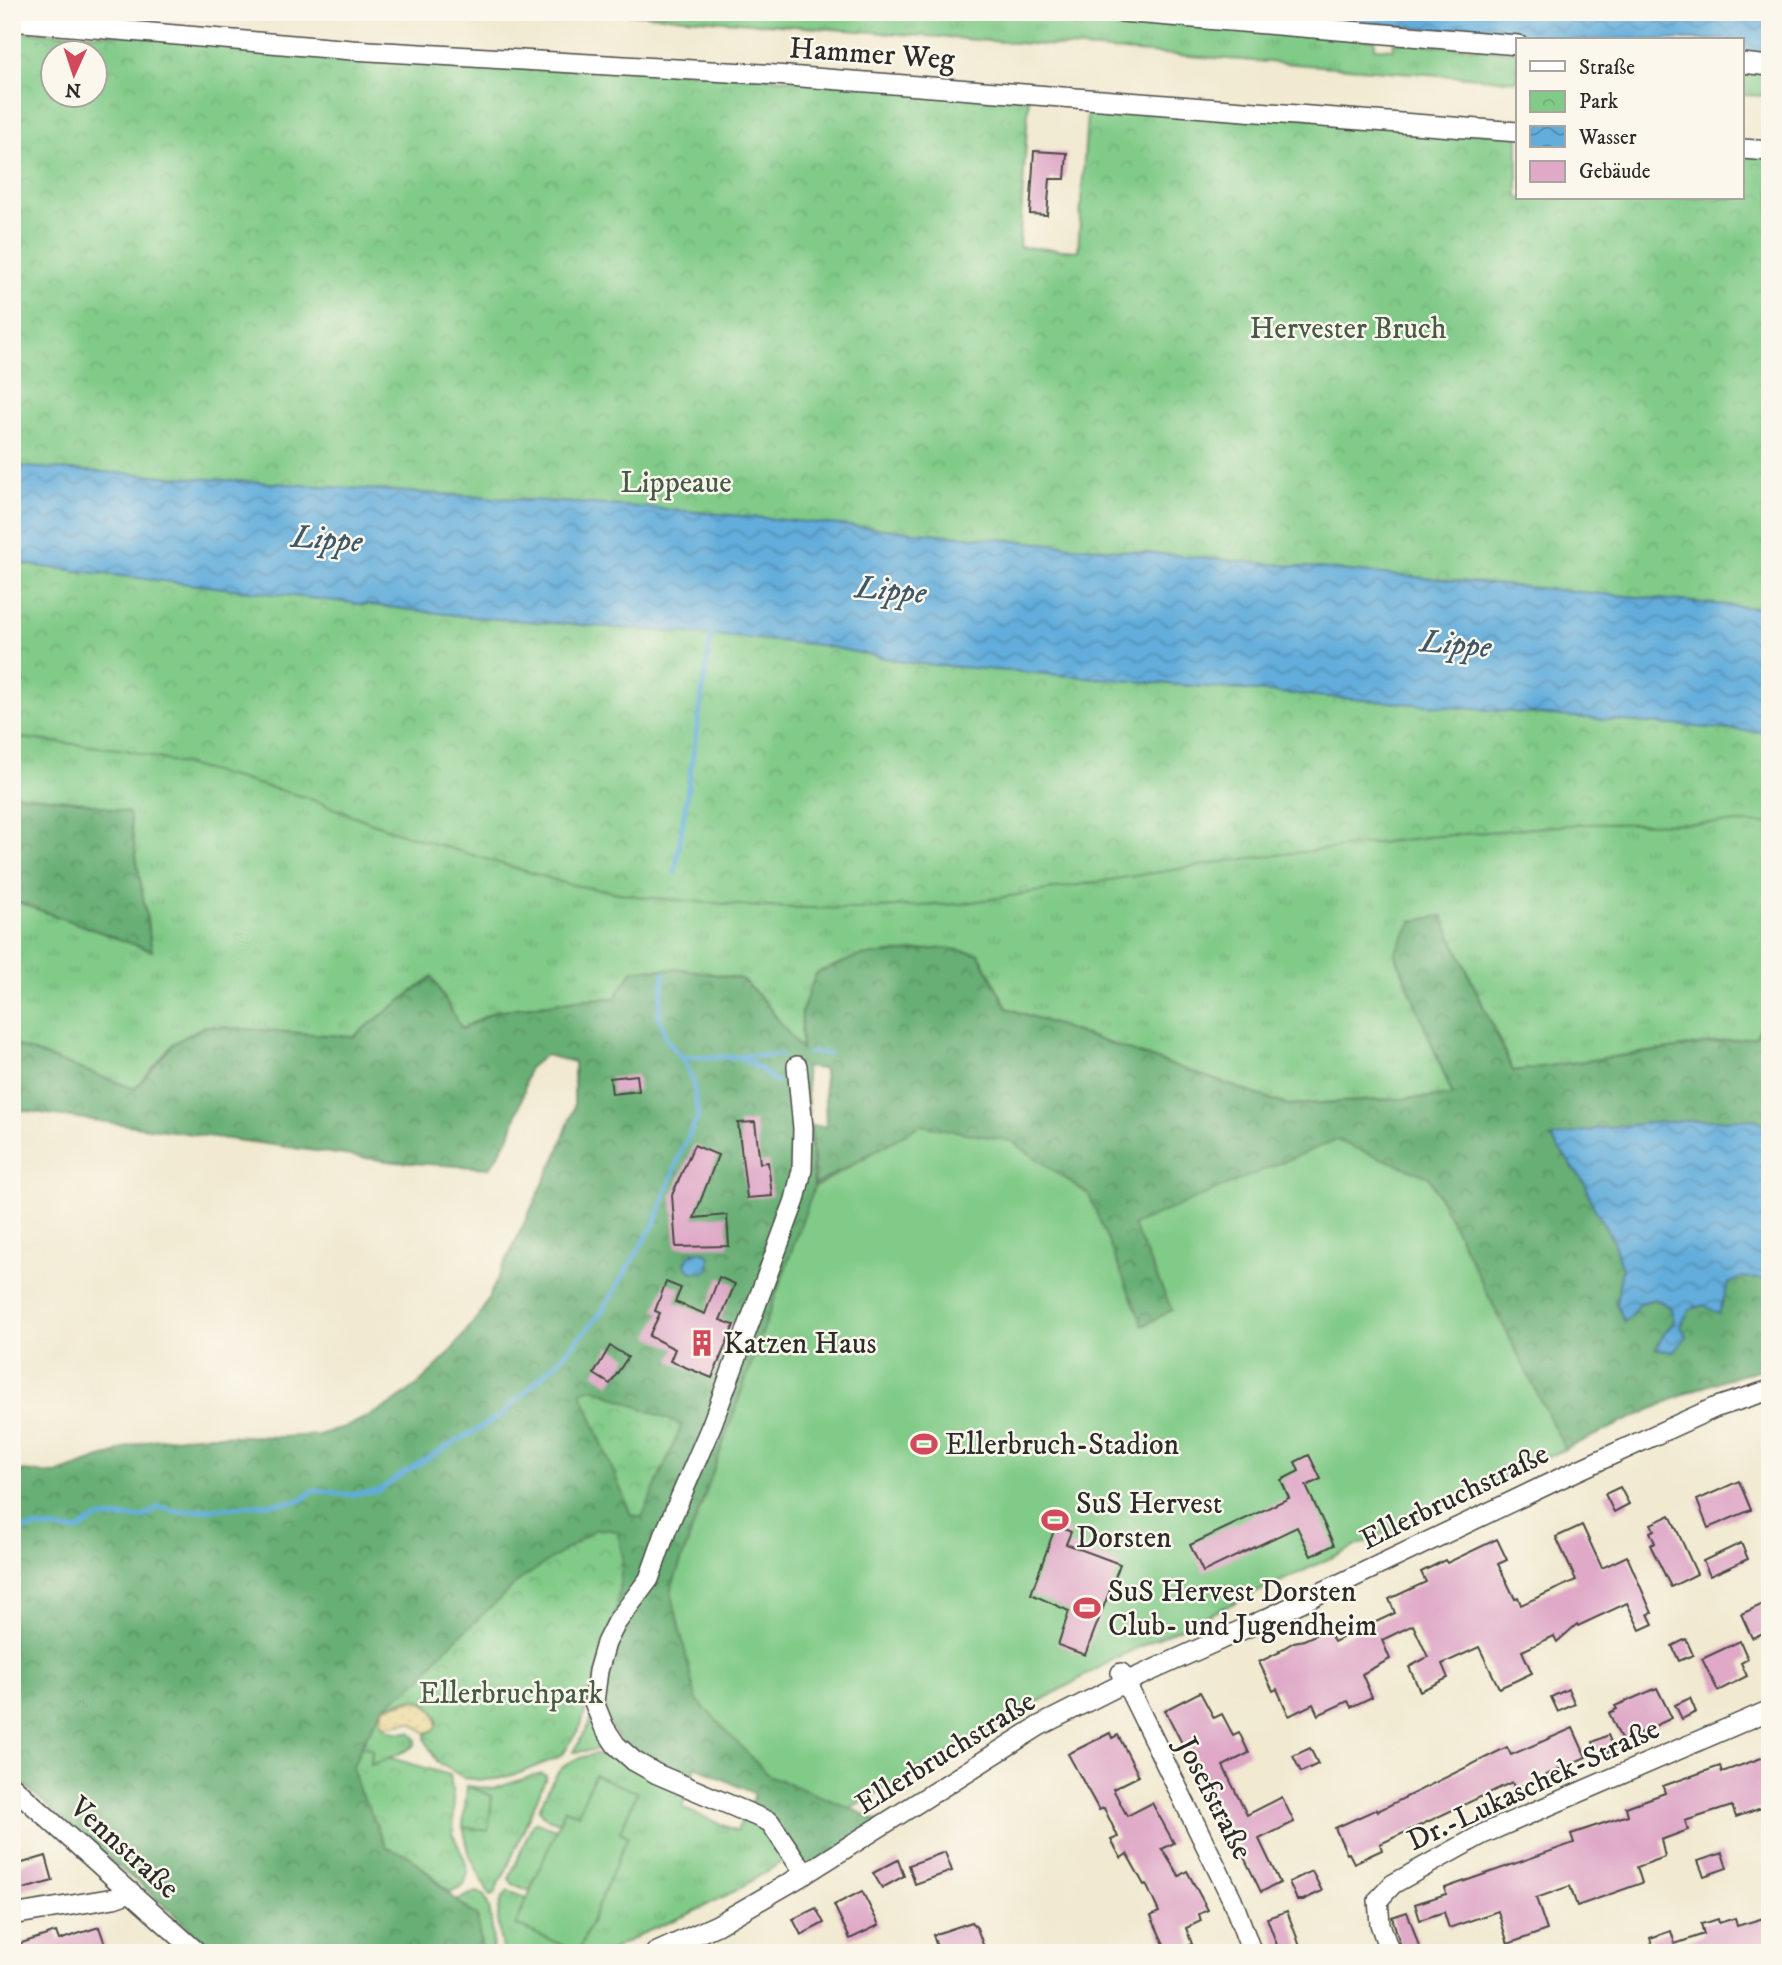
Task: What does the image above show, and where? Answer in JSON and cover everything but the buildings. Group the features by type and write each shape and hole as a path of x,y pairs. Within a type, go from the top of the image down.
{"street":[{"path":"1122,12 1516,45"},
{"name":"Hammer Weg","path":"12,21 352,50 762,74 1516,132"},
{"path":"1744,64 1770,66"},
{"path":"1744,149 1770,151"},
{"path":"797,1066 803,1128 802,1170 795,1200 712,1424 666,1531 649,1579 616,1623 606,1643 598,1671 594,1702 604,1727 616,1745 634,1761 657,1774 770,1822 805,1874"},
{"name":"Ellerbruchstraße","path":"655,1953 717,1925 805,1874 1039,1726 1123,1677 1266,1619 1714,1408 1770,1390"},
{"name":"Josefstraße","path":"1123,1677 1233,1899 1252,1953"},
{"name":"Dr.-Lukaschek-Straße","path":"1390,1953 1380,1924 1378,1900 1393,1884 1483,1833 1770,1710"},
{"name":"Vennstraße","path":"16,1793 198,1953"},
{"path":"12,1915 114,1898 131,1892"}],"green space":[{"path":"606,12 1063,13 1062,21 1083,23 1083,15 1375,40 1375,48 1393,49 1394,41 1516,52 1516,81"},
{"name":"Lippeaue","path":"12,32 173,36 1029,96 1019,247 1078,251 1088,100 1516,134 1516,200 1744,200 1744,153 1770,155 1770,823 1580,824 1428,837 1235,860 960,904 858,909 761,907 642,897 568,884 396,832 305,797 126,750 12,737"},
{"path":"1744,71 1770,73 1770,96 1744,95"},
{"path":"12,562 1770,733 1770,1006 1755,1037 1513,1071 1442,916 1395,953 1453,1096 1287,1105 1007,1008 979,954 946,949 910,952 810,994 802,1011 801,1051 764,1001 741,979 683,969 615,998 585,999 496,1011 461,1029 432,977 353,1037 204,1026 174,1043 135,1089 12,1044 12,900 152,950 83,802 12,794"},
{"path":"12,794 83,802 129,813 152,951 12,900"},
{"path":"1442,916 1513,1071 1755,1037 1770,1006 1770,1133 1769,1127 1552,1138 1586,1185 1591,1202 1613,1241 1622,1269 1616,1304 1625,1321 1640,1303 1655,1299 1670,1306 1674,1322 1656,1349 1673,1352 1680,1326 1690,1309 1703,1305 1741,1277 1770,1280 1770,1366 1696,1389 1565,1449 1429,1177 1142,1326 1089,1196 920,1126 815,1185 811,1126 826,1126 824,1069 805,1067 814,1188 671,1590 768,1775 885,1824 805,1874 748,1812 755,1794 696,1766 688,1785 634,1761 594,1702 440,1654 422,1678 384,1707 361,1746 353,1767 358,1789 400,1851 408,1855 477,1916 482,1953 216,1953 144,1887 12,1775 12,1470 56,1474 151,1440 206,1435 318,1435 348,1426 389,1406 421,1382 447,1356 482,1311 557,1155 574,1107 574,1062 545,1055 528,1069 510,1135 490,1168 395,1162 12,1109 12,1044 135,1089 174,1043 205,1026 353,1037 432,977 462,1029 496,1011 585,999 615,998 633,970 683,969 742,979 764,1001 801,1050 802,1011 816,973 859,956 946,948 979,954 1007,1008 1287,1105 1453,1096 1395,953 1412,921"},
{"name":"SuS Hervest Dorsten","path":"920,1125 1011,1141 1089,1195 1143,1326 1172,1310 1133,1225 1335,1140 1429,1177 1565,1449 1120,1656 850,1808 768,1775 696,1699 671,1590 814,1188"},
{"path":"593,1388 682,1425 642,1517 631,1515 581,1392"},
{"name":"Ellerbruchpark","path":"595,1530 618,1532 623,1558 617,1606 581,1725 565,1751 557,1758 497,1779 465,1778 437,1762 425,1739 426,1733 437,1727 434,1711 418,1700 384,1707 422,1678 440,1654 520,1580"},
{"path":"384,1707 384,1725 391,1731 410,1732 416,1740 415,1745 371,1766 372,1749 361,1746"},
{"path":"594,1714 617,1753 601,1749 574,1752"},
{"path":"361,1746 372,1749 371,1765 391,1758 450,1775 454,1806 453,1835 468,1873 464,1885 450,1892 408,1855 386,1848 358,1789 353,1767"},
{"path":"595,1754 604,1755 688,1792 682,1808 737,1831 744,1815 762,1824 788,1858 735,1891 606,1953 503,1953 498,1912 508,1891 527,1898 516,1924 628,1836 566,1809 560,1822 547,1818 540,1812 539,1809 558,1772 572,1761"},
{"path":"541,1773 546,1776 545,1780 495,1894 490,1896 470,1856 463,1827 488,1830 492,1796 467,1786 493,1789"},
{"path":"594,1775 637,1792 620,1832 628,1836 578,1952 516,1925 565,1809 578,1814"},
{"path":"467,1786 492,1796 488,1831 463,1827"},
{"path":"533,1823 557,1829 530,1891 513,1884 509,1879"},
{"path":"477,1892 484,1895 489,1909 493,1953 482,1953 482,1948 457,1901"}],"sand":[{"path":"416,1700 429,1707 434,1714 437,1728 434,1732 426,1733 411,1722 384,1726 384,1707"}],"water":[{"path":"1226,12 1770,12 1770,58 1744,56 1744,38 1532,38"},
{"name":"Lippe","path":"12,466 653,508 1770,609 1770,733 910,663 820,645 472,617 35,566 12,562"},
{"path":"1756,1119 1769,1127 1770,1133 1770,1280 1741,1277 1728,1285 1719,1314 1704,1305 1690,1309 1680,1326 1687,1337 1673,1352 1656,1349 1674,1322 1670,1307 1655,1299 1640,1303 1625,1322 1616,1304 1622,1269 1613,1241 1591,1202 1586,1185 1551,1138 1627,1125"},
{"path":"699,1251 710,1257 709,1269 704,1272 691,1272 685,1265 686,1262 689,1256"}],"waterway":[{"path":"675,873 711,635"},
{"path":"12,1531 37,1527 77,1531 97,1518 144,1517 159,1507 180,1512 300,1501 313,1491 348,1495 378,1491 503,1414 566,1353 601,1313 656,1221 681,1152 698,1116 693,1083 686,1063 666,1039 659,1013 664,974"},
{"path":"809,1053 828,1053"},
{"path":"742,1056 781,1055"},
{"path":"681,1057 740,1057 776,1082"}],"place":[{"name":"Katzen Haus","path":"702,1343"},
{"name":"Ellerbruch-Stadion","path":"924,1444"},
{"name":"SuS Hervest Dorsten","path":"1055,1520"},
{"name":"SuS Hervest Dorsten Club- und Jugendheim","path":"1087,1608"}],"park label":[{"name":"Hervester Bruch","path":"1348,328"}]}
